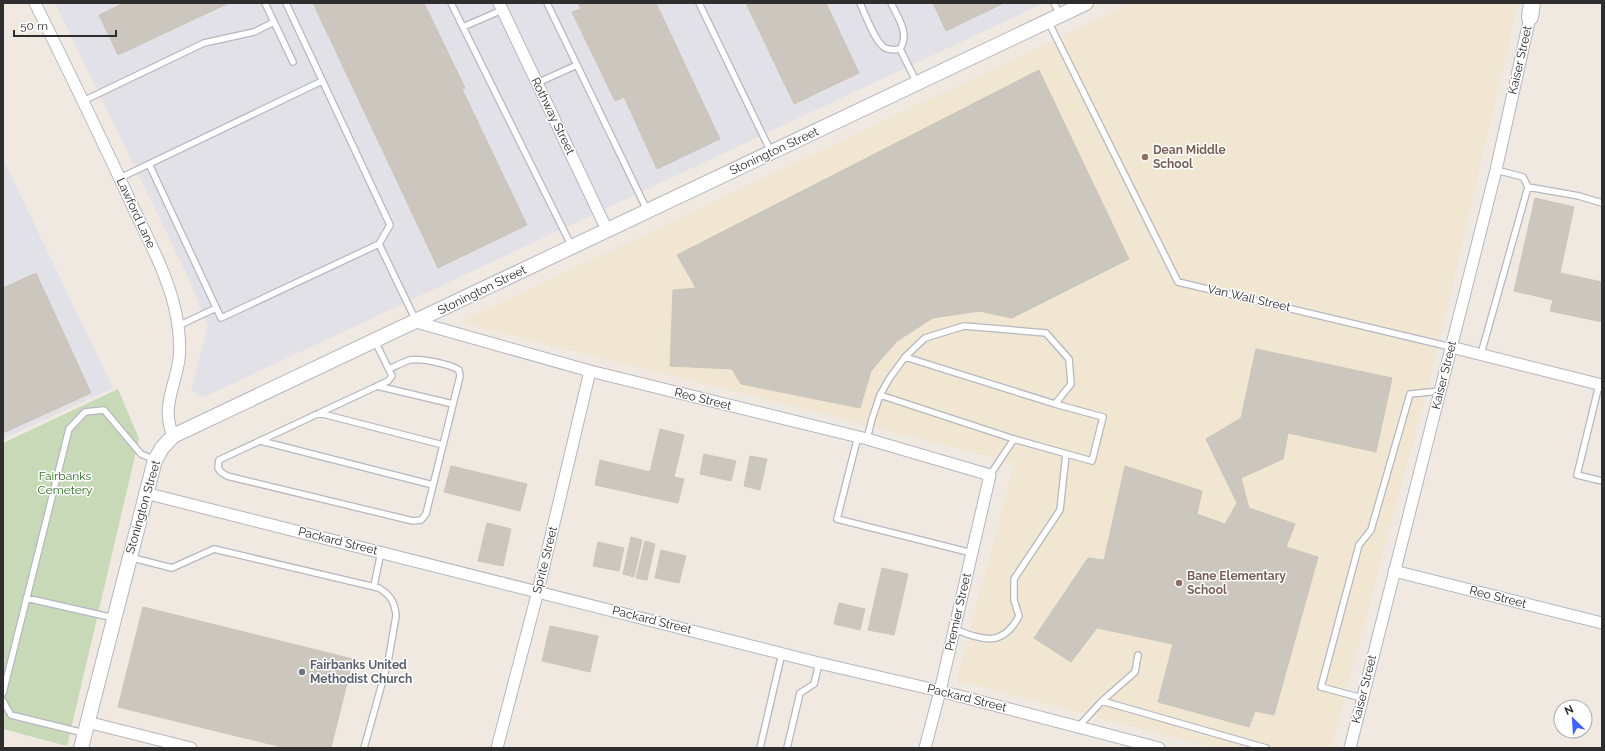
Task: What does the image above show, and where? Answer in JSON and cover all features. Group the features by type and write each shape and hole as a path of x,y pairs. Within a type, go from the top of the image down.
{"street":[{"name":"Lawford Lane","path":"35,3 120,178 165,277 174,305 178,326 179,359 167,413 168,424 173,436"},
{"name":"Stonington Street","path":"81,748 145,493 155,460 162,448 173,436 917,83 1054,13 1086,3"},
{"name":"Rothway Street","path":"500,6 607,230"},
{"name":"Kaiser Street","path":"1350,748 1496,170 1533,8"},
{"name":"Reo Street","path":"416,322 590,372 863,438 990,475"},
{"name":"Van Wall Street","path":"1451,347 1600,385"},
{"name":"Sprite Street","path":"497,748 538,591 590,372"},
{"name":"Premier Street","path":"925,748 940,691 990,475"},
{"name":"Packard Street","path":"145,493 819,663 940,691 1159,748"},
{"name":"Reo Street","path":"1394,571 1602,623"},
{"path":"86,728 191,748"}],"lane":[{"path":"265,3 293,62"},
{"path":"149,164 221,318 379,244 390,225 286,3"},
{"path":"451,3 572,247"},
{"path":"548,3 647,211"},
{"path":"699,3 771,152"},
{"path":"860,3 878,41 888,49 900,49"},
{"path":"891,3 904,29 905,37 900,49 917,83"},
{"path":"463,28 500,6"},
{"name":"Van Wall Street","path":"1054,13 1178,282 1451,347"},
{"path":"83,101 204,43 254,32 274,22"},
{"path":"537,83 577,65"},
{"path":"120,178 322,81"},
{"path":"1481,354 1528,187 1523,177 1496,170"},
{"path":"1528,187 1579,196 1602,203"},
{"path":"379,244 416,322"},
{"path":"178,326 216,308"},
{"path":"972,553 837,519 863,438 872,419 880,396 889,379 905,357 925,338 964,326 1046,333 1069,358 1071,384 1055,404"},
{"path":"375,341 392,376 388,380 219,460 218,468 220,472 227,476 413,521 421,520 426,514 460,376 458,370 454,367 418,360 410,360 389,369"},
{"path":"880,396 1014,439 1092,461 1103,417 1055,404 905,357"},
{"path":"1600,385 1578,475 1602,481"},
{"path":"377,386 453,404"},
{"path":"1362,698 1321,687 1359,545 1371,530 1410,394 1440,391"},
{"path":"3,693 69,429 86,412 104,410 141,454 155,460"},
{"path":"319,413 443,445"},
{"path":"990,475 1014,439"},
{"path":"261,440 433,485"},
{"path":"954,630 987,640 1002,636 1013,628 1019,616 1014,600 1014,579 1060,510 1066,454"},
{"path":"129,557 172,568 214,549 379,588 391,598 396,610 396,616 388,662 364,748"},
{"path":"374,586 382,552"},
{"path":"26,598 114,618"},
{"path":"760,748 782,653"},
{"path":"1078,727 1102,701 1135,672 1138,655"},
{"path":"787,748 800,693 814,684 819,663"},
{"path":"3,701 11,715 86,728"},
{"path":"1102,701 1266,748"}],"shaded area":[{"path":"55,3 1044,3 202,398 191,389 208,326 187,275"},
{"name":"Dean Middle School","path":"1132,3 1518,3 1434,363 1331,748 1214,748 957,680 1015,463 461,322"},
{"path":"3,159 113,388 3,439"}],"green space":[{"name":"Fairbanks Cemetery","path":"118,389 139,439 67,746 3,729 3,443"}],"building":[{"path":"124,3 229,3 118,55 99,15"},
{"path":"313,3 424,3 465,88 462,89 527,225 438,268"},
{"path":"578,3 656,3 720,139 657,169 624,97 615,101 572,12 581,9"},
{"path":"746,3 826,3 859,73 794,104"},
{"path":"933,3 1004,3 946,31"},
{"path":"1039,70 1129,259 1012,318 979,311 933,318 897,341 871,371 860,408 741,384 732,369 670,366 673,290 696,288 677,255"},
{"path":"1535,198 1574,207 1560,273 1602,282 1602,322 1550,311 1553,300 1514,291"},
{"path":"36,273 91,393 3,433 3,288"},
{"path":"1256,349 1392,378 1376,452 1288,433 1283,459 1241,478 1249,508 1295,524 1286,547 1318,557 1274,715 1255,711 1249,727 1158,702 1173,644 1097,628 1071,662 1034,638 1088,558 1104,560 1125,466 1202,491 1197,514 1225,524 1237,503 1206,439 1241,418"},
{"path":"660,429 684,435 674,477 684,479 678,503 595,485 600,460 650,472"},
{"path":"704,454 736,461 731,481 700,474"},
{"path":"750,456 767,459 760,490 744,486"},
{"path":"451,466 527,484 520,511 444,492"},
{"path":"487,523 511,529 503,566 478,561"},
{"path":"631,537 642,540 634,577 623,574"},
{"path":"645,541 655,544 647,580 636,578"},
{"path":"598,542 624,548 619,571 593,566"},
{"path":"661,550 686,556 679,583 655,578"},
{"path":"882,568 908,574 894,635 868,630"},
{"path":"839,603 865,609 860,630 834,624"},
{"path":"143,607 353,659 331,748 286,748 118,707"},
{"path":"550,626 598,636 590,672 542,661"}],"place":[{"name":"Dean Middle School","path":"1145,157"},
{"name":"Bane Elementary School","path":"1179,583"},
{"name":"Fairbanks United Methodist Church","path":"302,672"}]}
